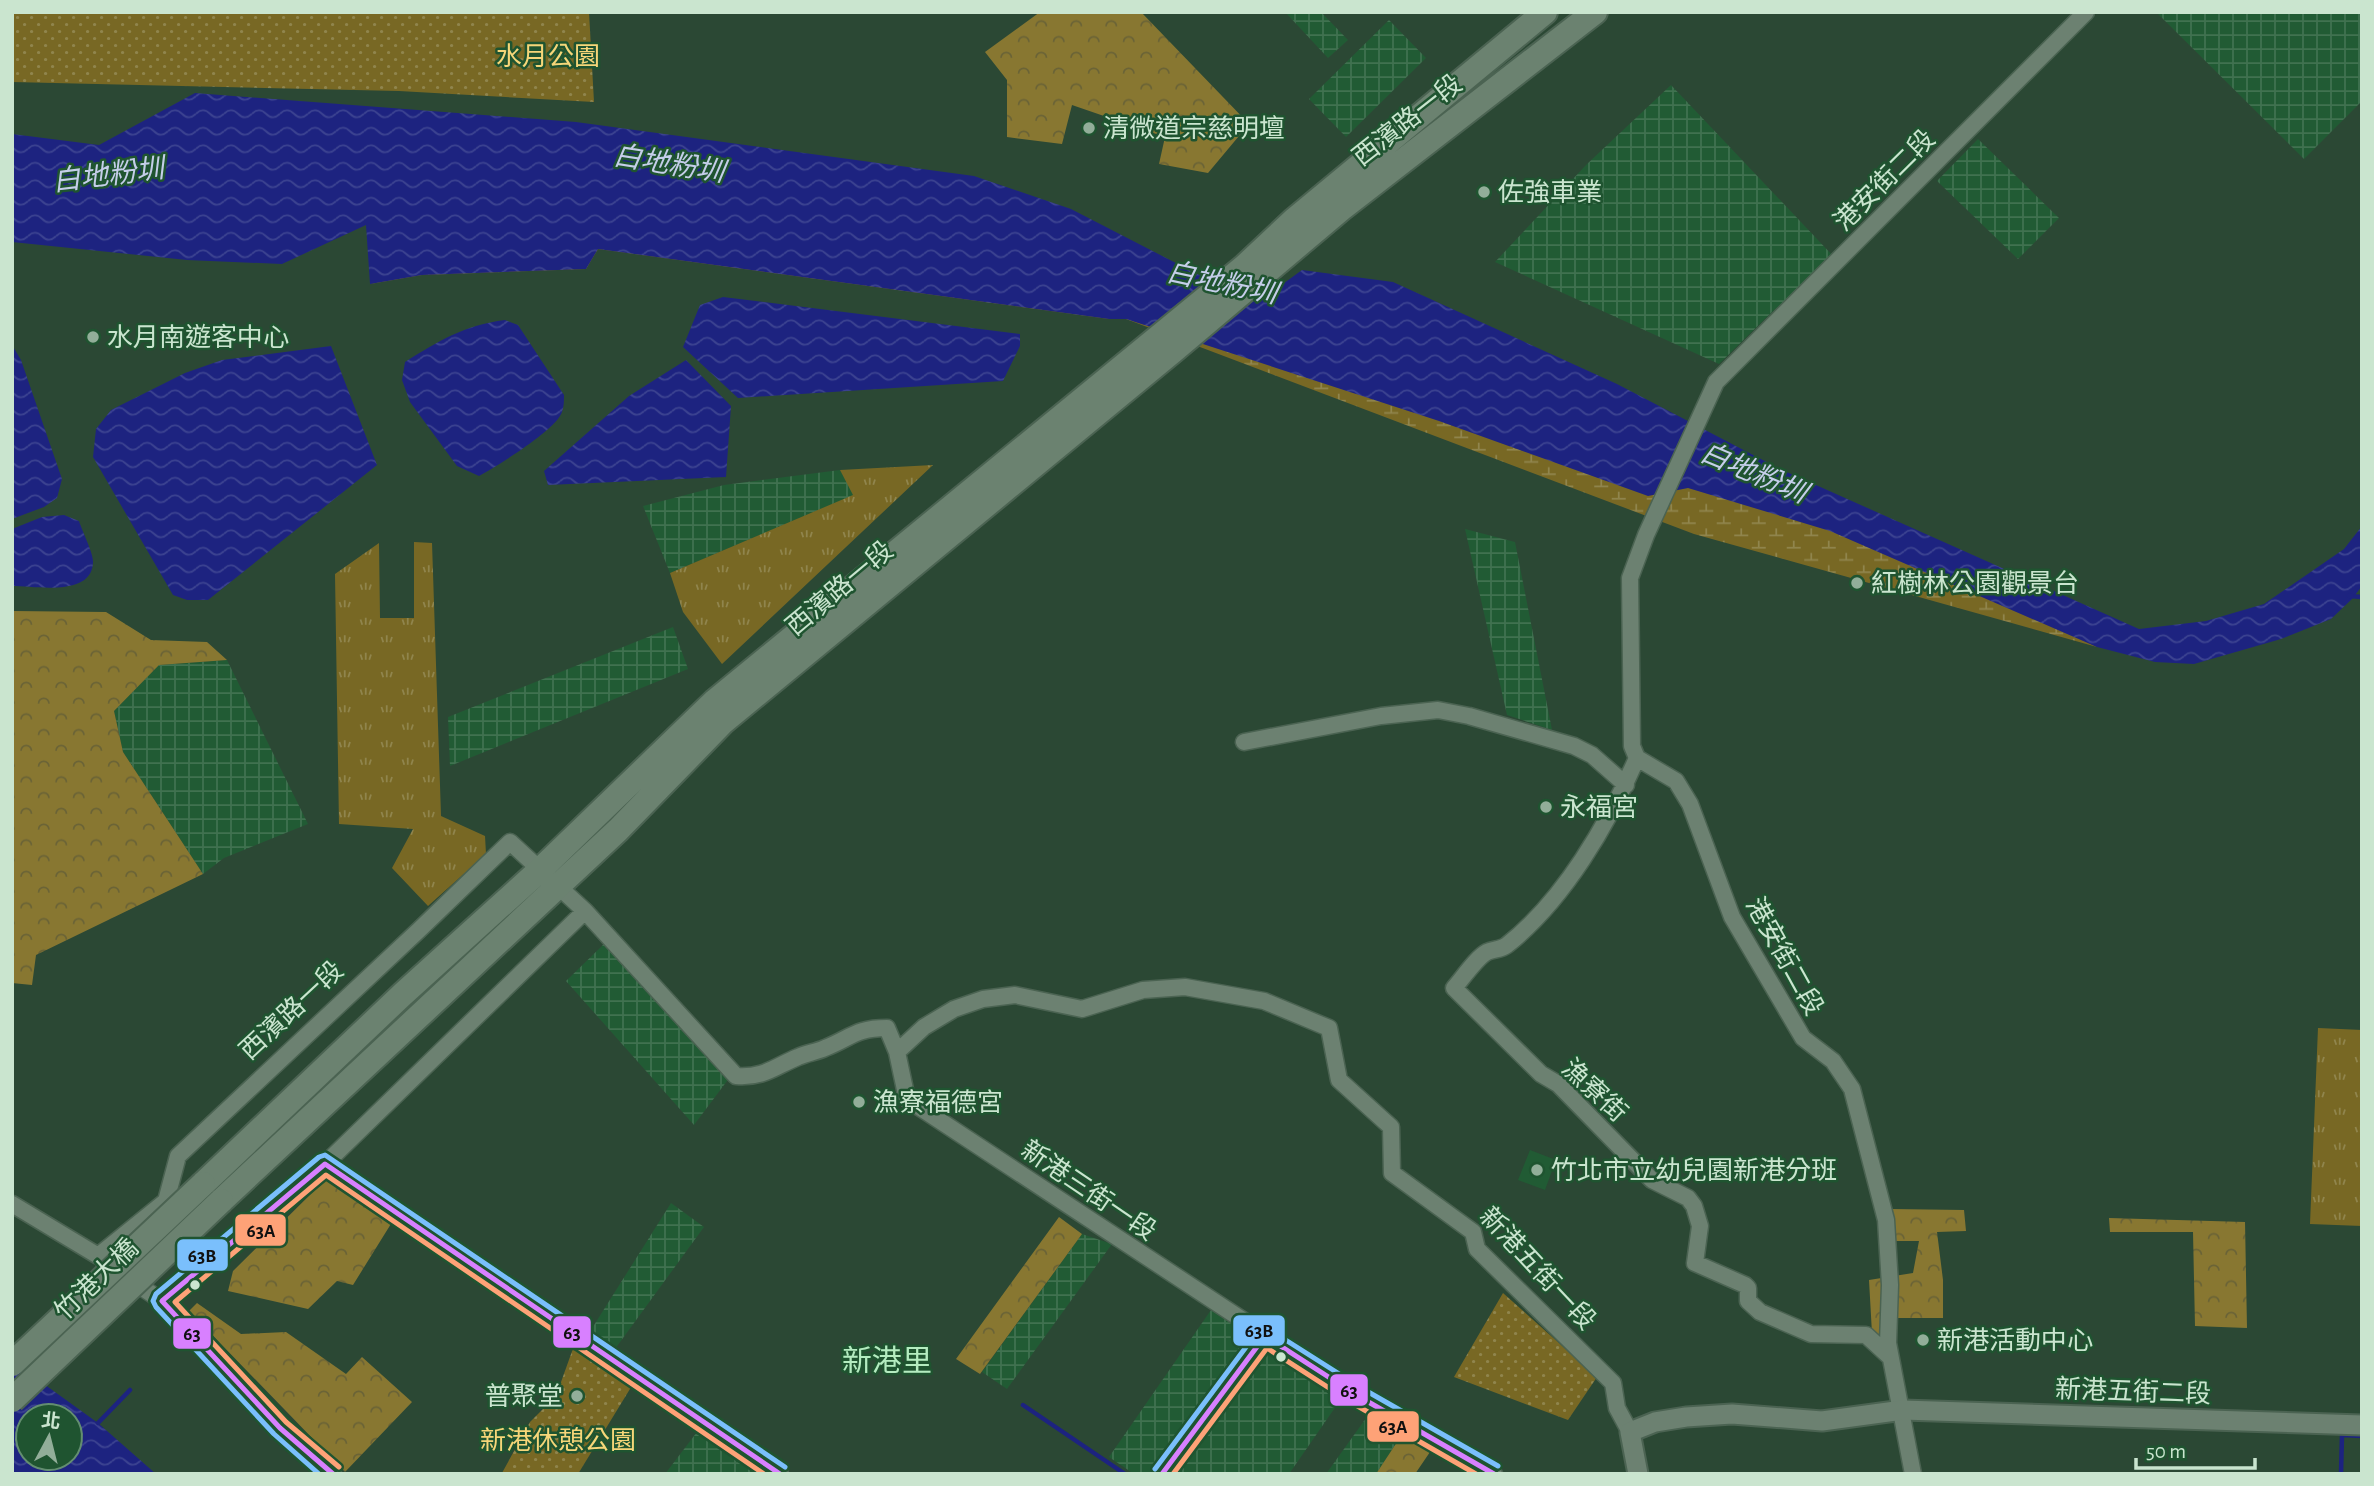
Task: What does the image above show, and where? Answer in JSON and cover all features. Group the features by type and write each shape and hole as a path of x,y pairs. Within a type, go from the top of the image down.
{"main road":[{"name":"西濱路一段","path":"203,1184 403,994 549,878 618,830 723,722 1173,351 1252,272 1294,220 1545,12"},
{"name":"西濱路一段","path":"221,1201 549,878 715,701 849,593 1130,358 1341,209 1595,12"},
{"name":"竹港大橋","path":"12,1364 203,1184"},
{"name":"竹港大橋","path":"12,1400 221,1201"}],"street":[{"name":"港安街二段","path":"1913,1474 1890,1357 1890,1284 1886,1220 1852,1089 1833,1061 1803,1038 1732,917 1690,804 1676,781 1637,758 1632,746 1630,578 1646,535 1716,382 2086,12"},
{"path":"1244,743 1381,716 1438,710 1469,716 1574,746 1592,755 1626,785"},
{"name":"漁寮街","path":"1637,758 1626,785 1576,870 1552,901 1505,948 1485,953 1454,988 1541,1074 1558,1084 1652,1180 1688,1198 1695,1206 1700,1221 1695,1263 1745,1284 1748,1288 1748,1301 1760,1312 1811,1335 1866,1335 1890,1357"},
{"name":"西濱路一段","path":"98,1256 166,1201 178,1156 510,842 585,911"},
{"path":"162,1301 325,1164 585,911"},
{"name":"新港三街一段","path":"585,911 736,1076 754,1077 800,1056 826,1048 853,1032 887,1028 897,1052 907,1099 1358,1396 1494,1474"},
{"name":"新港五街一段","path":"897,1052 924,1027 954,1009 982,999 1015,995 1082,1009 1143,990 1185,987 1264,1002 1329,1028 1339,1080 1391,1127 1392,1173 1473,1232 1477,1249 1613,1384 1617,1408 1630,1432"},
{"path":"325,1164 780,1474"},
{"path":"12,1204 98,1256 162,1301 280,1428 333,1474"},
{"path":"1638,1474 1630,1432 1655,1422 1732,1414 1822,1421 1902,1410"},
{"name":"新港五街二段","path":"1902,1410 2362,1425"}],"shaded area":[{"path":"1285,12 1321,12 1348,40 1328,58"},
{"path":"2156,12 2362,12 2362,101 2304,159"},
{"path":"1389,20 1426,58 1346,137 1309,99"},
{"path":"1671,85 1835,258 1773,311 1719,364 1495,262 1587,164"},
{"path":"1978,139 2059,218 2018,259 1937,181"},
{"path":"840,470 854,495 670,573 643,506 724,485"},
{"path":"1465,529 1515,542 1552,730 1507,715"},
{"path":"673,627 688,669 450,766 448,717"},
{"path":"227,660 308,824 224,858 203,874 123,752 114,711 159,665"},
{"path":"604,944 730,1077 694,1125 566,981"},
{"name":"竹北市立幼兒園新港分班","path":"1530,1150 1556,1160 1545,1190 1518,1180"},
{"path":"671,1203 704,1227 615,1349 589,1333"},
{"path":"1082,1234 1112,1244 1007,1389 982,1372"},
{"path":"1211,1310 1341,1399 1289,1474 1134,1474 1109,1457"},
{"path":"1369,1414 1401,1436 1376,1474 1326,1474"},
{"path":"697,1432 756,1474 665,1474"}],"green space":[{"name":"水月公園","path":"12,12 589,12 594,102 399,91 12,82"},
{"path":"1040,12 1141,12 1249,124 1208,173 1159,164 1165,137 1072,105 1062,144 1007,137 1007,80 985,52"},
{"path":"743,183 1833,511 2097,647 1694,534 1126,319 1109,319 598,249 586,269 422,275 370,284"},
{"path":"933,465 722,664 683,612 670,573 853,495 840,470"},
{"path":"414,542 432,543 441,816 485,836 486,854 428,906 392,868 413,829 339,824 335,574 379,543 380,618 414,618"},
{"path":"12,611 106,612 151,640 207,642 227,660 159,665 114,711 123,752 203,874 36,955 32,985 12,983"},
{"path":"2318,1028 2362,1030 2362,1226 2310,1224"},
{"path":"325,1180 394,1219 353,1285 337,1281 308,1309 228,1291 233,1271"},
{"path":"1890,1209 1964,1210 1966,1231 1937,1232 1943,1280 1943,1318 1889,1318 1889,1356 1873,1351 1869,1280 1913,1273 1919,1241 1896,1241"},
{"path":"1059,1217 1082,1234 980,1374 956,1359"},
{"path":"2109,1218 2245,1222 2247,1328 2195,1326 2193,1232 2110,1232"},
{"path":"1503,1293 1597,1377 1568,1420 1454,1377"},
{"path":"197,1303 241,1334 286,1332 346,1374 362,1357 412,1402 345,1472 189,1311"},
{"name":"新港休憩公園","path":"575,1343 633,1384 578,1474 502,1473 530,1422 556,1396"},
{"path":"1401,1436 1430,1452 1415,1474 1376,1474"}],"water":[{"path":"195,93 576,122 974,176 1071,209 1205,278 1225,273 1276,289 1302,270 1393,282 1617,384 1780,469 2139,629 2206,621 2264,604 2344,549 2362,526 2362,586 2331,619 2281,639 2194,664 2155,662 2097,647 1830,531 1688,488 1648,496 1439,421 1126,319 1109,319 598,249 586,269 422,275 370,284 366,225 282,264 187,260 12,242 12,134 99,145"},
{"path":"723,297 1020,334 1020,346 1003,381 738,398 683,347 700,305"},
{"path":"505,320 518,325 564,395 563,408 557,420 538,438 479,476 457,466 410,402 402,380 405,362 464,330"},
{"path":"12,345 21,360 62,479 57,498 44,507 12,519"},
{"path":"331,346 377,465 208,600 187,600 173,595 93,457 96,429 111,410 185,373 222,360"},
{"path":"686,360 731,406 726,477 548,485 544,471 629,396"},
{"path":"64,515 79,521 93,559 90,574 83,581 61,587 12,586 12,529 42,517"},
{"path":"12,1361 69,1402 14,1402 14,1472 84,1472 84,1413 156,1474 12,1474"}],"waterway":[{"path":"2349,596 2362,597"},
{"path":"98,1423 130,1390"},
{"name":"白地粉圳","path":"1023,1405 1125,1474"},
{"path":"2341,1474 2342,1435 2362,1436"}],"transit line":[{"name":"63B","path":"319,1474 274,1434 153,1301 156,1294 319,1157 325,1155 785,1467"},
{"name":"63","path":"333,1474 280,1428 162,1301 325,1164 780,1474"},
{"name":"63A","path":"339,1467 286,1422 175,1302 326,1175 764,1474"},
{"name":"63B","path":"1155,1469 1258,1331 1265,1327 1363,1389 1498,1466"},
{"name":"63","path":"1162,1474 1265,1336 1358,1396 1494,1474"},
{"name":"63A","path":"1173,1474 1267,1348 1354,1404 1476,1474"}],"place":[{"name":"清微道宗慈明壇","path":"1089,128"},
{"name":"佐強車業","path":"1484,192"},
{"name":"水月南遊客中心","path":"93,337"},
{"name":"紅樹林公園觀景台","path":"1857,583"},
{"name":"永福宮","path":"1546,807"},
{"name":"漁寮福德宮","path":"859,1102"},
{"name":"竹北市立幼兒園新港分班","path":"1537,1170"},
{"name":"新港活動中心","path":"1923,1340"},
{"name":"普聚堂","path":"577,1396"}],"district":[{"name":"新港里","path":"887,1361"}]}
